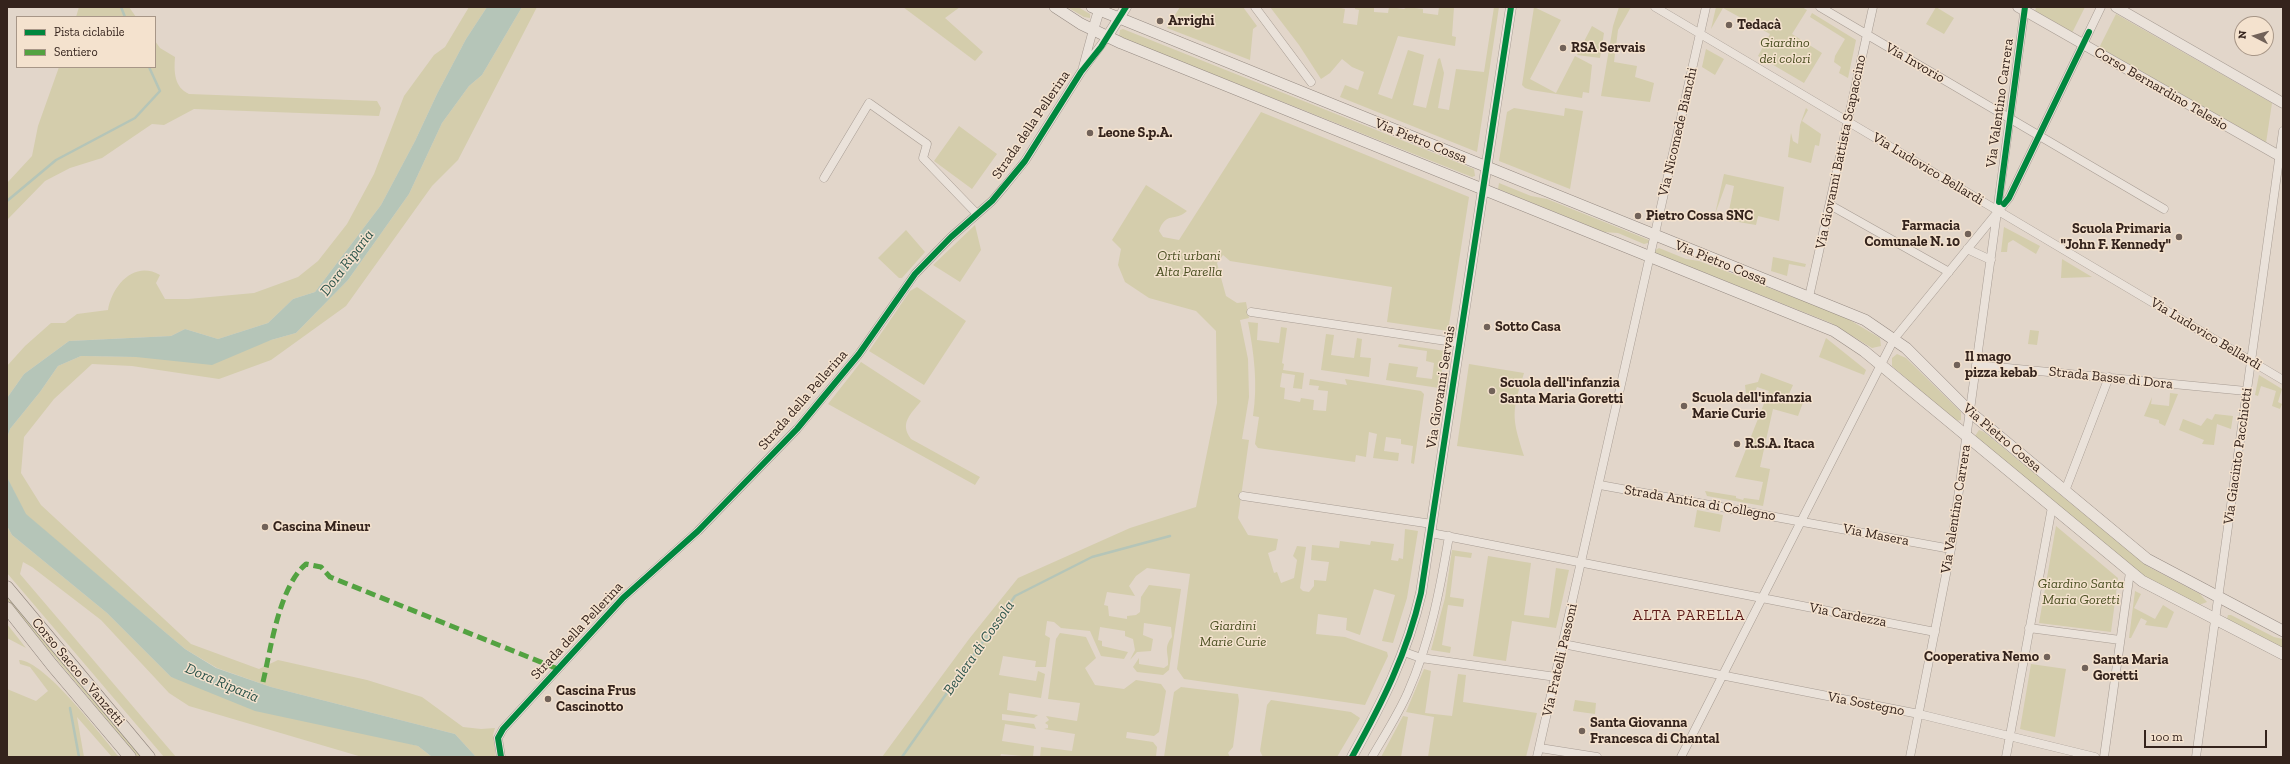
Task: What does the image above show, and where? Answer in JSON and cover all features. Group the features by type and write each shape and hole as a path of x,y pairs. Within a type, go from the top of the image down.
{"main road":[{"name":"Via Pietro Cossa","path":"1054,7 1107,37 1834,331 1864,351 2130,572 2154,588 2283,654"},
{"name":"Via Pietro Cossa","path":"1097,8 1119,19 1852,314 1894,339 1970,412 2147,559 2283,631"},
{"name":"Corso Sacco e Vanzetti","path":"7,587 149,757"},
{"name":"Corso Sacco e Vanzetti","path":"7,608 52,665 130,757"}],"street":[{"path":"1107,37 1126,7"},
{"path":"1255,7 1311,82"},
{"name":"Via Giovanni Servais","path":"1352,757 1386,696 1404,652 1421,593 1511,7"},
{"name":"Via Ludovico Bellardi","path":"1655,7 2283,380"},
{"name":"Via Nicomede Bianchi","path":"1650,257 1706,7"},
{"name":"Via Invorio","path":"1820,7 2010,119"},
{"name":"Via Giovanni Battista Scapaccino","path":"1809,297 1873,7"},
{"path":"1680,757 1894,339 2009,198 2101,7"},
{"path":"2116,7 2283,103"},
{"path":"1093,30 1097,8"},
{"name":"Corso Bernardino Telesio","path":"2023,8 2281,157"},
{"name":"Via Valentino Carrera","path":"1910,757 1951,549 1998,211 2023,8"},
{"name":"Strada della Pellerina","path":"1081,72 1093,30"},
{"name":"Strada della Pellerina","path":"501,757 498,738 503,729 623,598 698,531 797,429 859,354 915,274 951,237 992,201 1025,161 1081,72 1107,37"},
{"path":"824,178 869,103 927,144 923,158 977,214"},
{"name":"Via Valentino Carrera","path":"2010,119 2164,209"},
{"name":"Via Giacinto Pacchiotti","path":"2196,757 2250,360 2281,157 2283,131"},
{"path":"1830,204 1949,272"},
{"path":"1967,249 1991,260"},
{"path":"1581,562 1600,485 1650,257"},
{"name":"Via Giovanni Servais","path":"1251,312 1460,343"},
{"name":"Strada Basse di Dora","path":"1976,365 2246,391"},
{"path":"2065,491 2109,377"},
{"name":"Strada Antica di Collegno","path":"1600,485 1801,521"},
{"path":"1243,496 1432,528 1448,536 1762,598"},
{"path":"2006,757 2052,507"},
{"name":"Via Masera","path":"1801,521 1951,549"},
{"path":"1372,757 1408,692 1421,658 1439,595 1448,536"},
{"name":"Via Fratelli Passoni","path":"1537,757 1564,644 1581,562"},
{"path":"2104,757 2130,572"},
{"name":"Via Cardezza","path":"1762,598 1935,632"},
{"path":"2029,628 2120,640"},
{"path":"1564,644 1722,675"},
{"path":"1404,652 1421,658 1556,677"},
{"name":"Via Sostegno","path":"1722,675 1919,714 2094,757"},
{"path":"1540,748 1597,757"}],"green space":[{"path":"79,7 129,7 135,16 76,16"},
{"path":"469,7 487,7 466,39 381,205 315,292 293,299 268,323 218,339 185,329 171,336 69,341 24,374 7,398 7,366 25,346 51,323 65,323 77,314 108,310 110,301 119,284 133,273 150,271 160,275 156,283 165,299 188,299 254,293 298,277 318,261 347,224 374,174 404,96 434,55 445,47"},
{"path":"522,7 537,7 458,160 432,186 346,306 271,360 219,379 132,366 92,364 54,399 24,437 21,473 41,505 191,644 259,669 278,660 367,680 422,697 463,727 481,729 495,728 493,735 496,757 476,757 455,734 271,687 217,668 185,649 25,514 7,477 7,438 10,429 40,392 58,366 81,356 136,357 271,340 296,333 348,280 409,194 442,123 469,86 482,75"},
{"path":"903,7 960,7 945,18 983,52 975,61"},
{"path":"1067,7 1078,7 1090,14 1090,18 1084,17"},
{"path":"1180,7 1243,7 1257,26 1253,29 1250,60 1167,28"},
{"path":"1270,7 1337,7 1345,9 1343,23 1357,25 1359,10 1355,9 1355,7 1374,7 1374,12 1388,13 1389,7 1404,9 1407,7 1423,9 1423,13 1438,15 1439,7 1454,7 1452,36 1456,37 1455,46 1398,36 1378,94 1392,99 1408,50 1424,55 1413,105 1426,108 1438,59 1440,58 1444,73 1438,108 1449,110 1456,69 1484,72 1494,7 1499,7 1477,152 1340,97 1345,85 1358,90 1364,72 1352,67 1342,59 1330,73 1321,79 1299,45"},
{"path":"1534,7 1561,20 1530,79 1556,93 1575,56 1592,65 1589,93 1583,92 1582,98 1531,90 1522,85"},
{"path":"1619,7 1631,7 1618,30 1614,62 1637,66 1635,77 1654,83 1650,102 1601,96 1613,26"},
{"name":"Giardino dei colori","path":"1716,7 1802,7 1807,10 1792,34 1822,53 1804,83 1758,56 1770,34 1723,8 1711,29"},
{"path":"1936,7 1954,18 1944,34 1926,24"},
{"path":"2036,7 2085,7 2072,33 2035,12"},
{"path":"1812,13 1856,40 1848,78 1839,73 1841,67 1834,62 1835,56 1845,39 1810,17"},
{"path":"2116,14 2272,103 2266,143 2099,48"},
{"path":"1592,26 1604,33 1600,58 1577,55"},
{"path":"1123,29 1474,169 1475,176 1472,177 1119,37 1120,30"},
{"path":"156,42 160,48 175,57 176,78 180,87 189,94 377,101 381,108 379,116 194,109 164,125 152,124 102,158 70,168 45,181 7,220 7,183 32,156 38,126 59,68 156,68"},
{"path":"1706,49 1724,59 1715,75 1702,67"},
{"path":"1514,108 1564,116 1565,108 1583,111 1570,189 1499,161 1507,112"},
{"path":"1806,108 1808,110 1802,121 1821,134 1819,146 1815,145 1811,163 1788,157 1791,133 1793,141 1798,144 1800,125"},
{"path":"1261,112 1469,197 1448,331 1387,322 1392,287 1230,261 1223,255 1217,263 1226,296 1237,303 1246,302 1249,318 1240,320 1248,359 1249,397 1242,439 1249,440 1238,518 1248,535 1278,539 1276,550 1268,553 1274,573 1277,572 1281,583 1294,578 1297,560 1293,556 1297,546 1306,547 1300,588 1303,591 1309,592 1314,586 1314,580 1326,581 1329,562 1311,560 1312,545 1339,548 1340,541 1370,545 1371,541 1394,544 1391,560 1398,561 1399,558 1403,559 1405,529 1418,531 1407,598 1393,643 1382,641 1395,595 1374,589 1360,635 1346,630 1347,618 1318,614 1316,634 1345,637 1387,652 1388,656 1365,705 1184,679 1177,669 1190,574 1147,568 1136,576 1129,586 1135,596 1107,592 1104,605 1108,606 1109,616 1127,619 1127,616 1136,615 1140,612 1141,597 1149,585 1181,589 1169,670 1163,675 1137,672 1133,667 1139,658 1139,664 1164,668 1168,665 1167,648 1172,637 1171,627 1144,623 1143,635 1153,639 1151,651 1137,652 1130,660 1135,650 1133,639 1125,636 1125,631 1100,627 1098,640 1102,641 1102,646 1128,652 1124,659 1101,656 1090,631 1061,628 1054,622 1047,621 1045,635 1050,638 1046,667 1035,667 1036,661 1003,656 999,675 1036,681 1038,671 1045,674 1041,698 1009,693 1007,710 1038,715 1034,718 1002,714 1002,720 1034,724 1036,729 1005,724 1002,741 1034,746 1033,757 1001,754 1000,757 882,757 969,639 1018,578 1130,528 1196,507 1217,403 1216,331 1196,311 1149,298 1125,282 1118,265 1121,249 1112,240 1146,185 1187,211 1179,216 1165,221 1159,231 1163,237 1179,240"},
{"path":"959,126 997,154 972,189 934,161"},
{"path":"1724,174 1784,187 1779,221 1758,216 1756,225 1727,220 1734,186 1726,184 1715,214"},
{"path":"1499,183 1531,196 1547,199 1649,240 1648,243 1644,244 1618,233 1604,232 1498,189"},
{"path":"975,225 981,250 960,282 933,265"},
{"path":"2004,227 2040,246 2036,254 2013,240 2008,243 2007,252 2001,252"},
{"path":"906,230 925,252 902,278 899,278 878,258"},
{"path":"1659,248 1686,259 1699,261 1843,316 1880,338 1881,346 1872,348 1831,323 1655,253 1655,250"},
{"path":"1773,257 1806,264 1805,267 1789,264 1787,276 1771,271"},
{"path":"2062,259 2092,277 2061,278"},
{"path":"917,287 966,321 924,385 869,351 910,291"},
{"path":"1248,322 1258,323 1257,340 1279,343 1281,327 1287,328 1282,363 1284,364 1283,370 1304,373 1302,389 1293,388 1295,375 1282,373 1280,387 1285,388 1284,399 1300,402 1301,398 1314,400 1313,410 1326,411 1328,391 1318,390 1319,386 1309,385 1310,379 1347,385 1345,379 1421,391 1424,394 1414,464 1411,463 1413,446 1401,444 1401,439 1386,437 1384,451 1399,453 1398,461 1373,458 1377,434 1369,432 1366,457 1356,455 1355,462 1258,448 1255,444 1259,417 1253,416 1255,369"},
{"path":"2030,330 2039,331 2037,345 2028,344"},
{"path":"1326,334 1334,335 1331,355 1354,358 1357,338 1362,339 1360,357 1371,358 1369,377 1321,370"},
{"path":"1826,338 1866,370 1864,375 1819,357"},
{"path":"1399,344 1445,351 1439,388 1386,380 1389,363 1418,367 1416,377 1432,379 1434,363 1426,361 1427,351 1398,347"},
{"path":"1897,354 1906,358 1961,412 1961,420 1956,421 1892,366 1892,358"},
{"path":"861,362 921,401 910,415 906,423 906,428 911,439 980,477 975,485 828,404"},
{"path":"1469,364 1524,373 1515,406 1515,422 1524,456 1457,446"},
{"path":"1761,373 1793,385 1789,394 1804,400 1798,416 1773,409 1760,467 1770,469 1763,506 1707,496 1705,491 1736,496 1736,498 1743,500 1744,498 1759,500 1763,482 1735,477 1769,391 1757,387 1755,392 1746,394 1745,385 1758,382"},
{"path":"2259,375 2282,389 2278,402 2282,404 2280,409 2272,406 2276,391 2261,386 2258,396 2255,395"},
{"path":"2170,393 2178,394 2165,426 2159,423 2159,420 2144,416 2152,397 2151,404 2169,406"},
{"path":"2215,414 2233,416 2231,429 2217,424 2214,445 2202,444 2204,440 2179,430 2183,419 2201,426 2207,418 2212,420"},
{"path":"1979,430 1984,432 2147,566 2200,594 2207,602 2199,605 2143,576 1975,436"},
{"path":"1697,510 1723,515 1720,532 1694,527"},
{"path":"7,526 12,535 107,613 171,677 418,746 432,757 362,757 189,706 169,693 101,620 32,567 23,562 20,574 176,757 164,757 7,573"},
{"name":"Giardino Santa Maria Goretti","path":"2056,526 2118,578 2111,632 2039,623"},
{"path":"1452,550 1472,553 1471,558 1455,556 1450,597 1464,599 1463,607 1448,605 1442,645 1451,647 1450,653 1431,650 1445,598"},
{"path":"1488,556 1531,563 1524,615 1549,618 1556,568 1569,570 1556,628 1512,621 1506,661 1473,656"},
{"path":"2135,591 2141,594 2134,608 2155,619 2163,605 2174,612 2167,628 2145,625 2147,621 2141,618 2131,638 2129,638"},
{"path":"7,594 144,757 138,757 7,600"},
{"path":"2228,615 2231,615 2274,637 2283,639 2283,648 2227,619"},
{"path":"7,624 26,648 7,638"},
{"path":"1060,633 1086,637 1096,658 1085,668 1095,685 1124,689 1136,680 1161,684 1166,691 1159,732 1154,736 1127,732 1126,738 1153,742 1157,747 1156,757 1040,757 1041,747 1072,751 1075,734 1044,729 1048,728 1048,725 1045,723 1049,720 1046,716 1077,721 1080,703 1048,699 1056,639"},
{"path":"19,660 30,664 43,672 57,685 119,757 112,757 77,717 84,757 7,757 7,689 36,701 48,691 30,667 20,664"},
{"path":"2031,664 2066,669 2055,737 2020,729"},
{"path":"1424,669 1431,671 1425,713 1452,716 1458,674 1466,675 1463,702 1537,713 1526,757 1428,757 1434,717 1406,712"},
{"path":"1181,687 1238,694 1239,701 1233,747 1228,753 1230,757 1164,757 1174,692"},
{"path":"1271,700 1351,712 1360,718 1337,757 1263,757 1260,751 1267,705"},
{"path":"1575,700 1596,703 1595,714 1573,711"},
{"path":"1403,716 1408,717 1401,757 1381,757"}],"water":[{"name":"Dora Riparia","path":"487,7 522,7 482,75 469,86 442,123 409,194 348,280 296,333 271,340 212,365 136,357 81,356 58,366 40,392 10,429 7,438 7,398 24,374 69,341 171,336 185,329 218,339 268,323 293,299 315,292 381,205 466,39"},
{"name":"Dora Riparia","path":"7,477 26,514 185,649 216,668 271,687 455,734 476,757 432,757 418,746 255,711 171,677 107,613 12,535 7,526"}],"waterway":[{"path":"121,7 125,16"},
{"path":"7,201 56,160 135,118 160,91 149,68"},
{"name":"Bealera di Cossola","path":"902,757 1015,596 1092,557 1170,536"},
{"path":"70,708 79,757"}],"marked path":[{"path":"263,682 277,619 283,602 289,587 297,574 306,564 321,567 330,577 558,669"}],"cycle path":[{"path":"501,757 498,738 503,729 623,598 698,531 797,429 859,354 915,274 951,237 992,201 1025,161 1081,72 1101,47 1126,7"},
{"path":"1352,757 1383,697 1401,657 1409,637 1421,593 1511,7"},
{"path":"1999,202 2025,7"},
{"path":"2004,204 2009,198 2089,32"}],"place":[{"name":"Arrighi","path":"1160,21"},
{"name":"Tedacà","path":"1729,25"},
{"name":"RSA Servais","path":"1563,48"},
{"name":"Leone S.p.A.","path":"1090,133"},
{"name":"Pietro Cossa SNC","path":"1638,216"},
{"name":"Farmacia Comunale N. 10","path":"1968,234"},
{"name":"Scuola Primaria \"John F. Kennedy\"","path":"2179,237"},
{"name":"Sotto Casa","path":"1487,327"},
{"name":"Il mago pizza kebab","path":"1957,365"},
{"name":"Scuola dell'infanzia Santa Maria Goretti","path":"1492,391"},
{"name":"Scuola dell'infanzia Marie Curie","path":"1684,406"},
{"name":"R.S.A. Itaca","path":"1737,444"},
{"name":"Cascina Mineur","path":"265,527"},
{"name":"Cooperativa Nemo","path":"2047,657"},
{"name":"Santa Maria Goretti","path":"2085,668"},
{"name":"Cascina Frus Cascinotto","path":"548,699"},
{"name":"Santa Giovanna Francesca di Chantal","path":"1582,731"}],"district":[{"name":"ALTA PARELLA","path":"1689,616"}],"park label":[{"name":"Orti urbani Alta Parella","path":"1189,264"},
{"name":"Giardini Marie Curie","path":"1233,634"}]}
